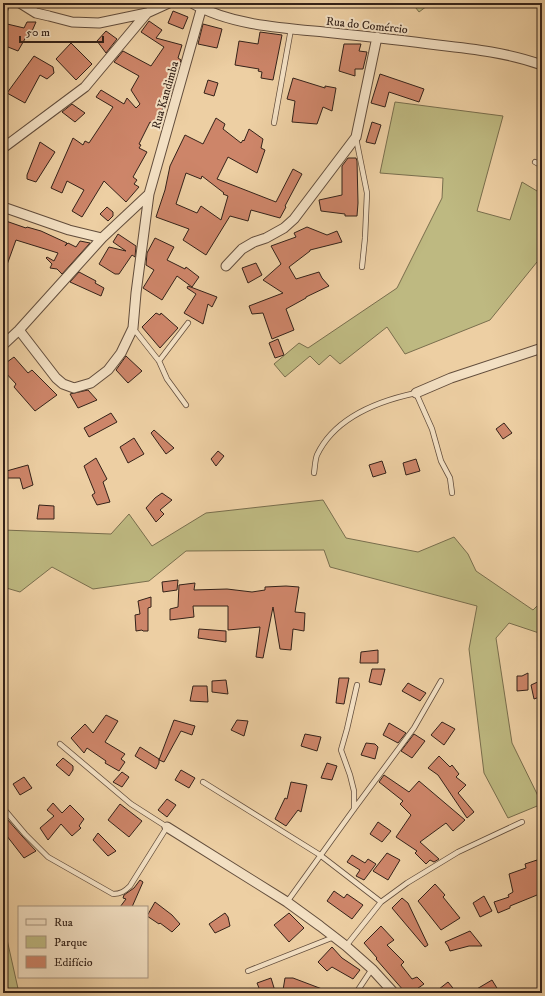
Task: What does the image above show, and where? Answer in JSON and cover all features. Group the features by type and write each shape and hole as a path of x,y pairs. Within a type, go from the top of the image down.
{"street":[{"path":"3,9 5,3"},
{"path":"20,3 36,13 72,22 99,23 147,13 169,3"},
{"name":"Rua do Comércio","path":"192,3 242,21 291,29 377,37 480,50 521,57 542,65"},
{"name":"Rua Kandimba","path":"133,328 149,194 202,6"},
{"path":"3,148 85,87 147,13"},
{"path":"226,266 242,250 254,242 266,238 284,228 294,219 356,137 377,37"},
{"path":"3,345 19,330 102,238 149,194"},
{"path":"3,207 69,230 102,238"},
{"path":"19,330 56,378 63,384 74,388 91,383 108,370 121,353 133,328"},
{"path":"416,393 451,378 542,348"},
{"path":"167,827 287,902 346,946 372,969 394,993"}],"lane":[{"path":"274,123 291,29"},
{"path":"356,137 367,193 362,267"},
{"path":"535,162 542,166"},
{"path":"159,361 188,323"},
{"path":"133,328 159,361 167,379 186,406"},
{"path":"314,473 316,456 326,439 338,427 368,407 416,393 432,429 441,461 450,478 452,493"},
{"path":"287,902 414,728 441,681"},
{"path":"354,809 354,791 341,750 357,685"},
{"path":"3,808 25,834 48,857 113,894 119,894 130,886 167,827 131,804 60,744"},
{"path":"203,782 320,855 382,902"},
{"path":"346,946 382,902 407,883 458,852 522,822"},
{"path":"248,971 334,937"},
{"path":"356,993 372,969"}],"green space":[{"path":"412,3 431,3 419,12"},
{"path":"395,102 503,116 477,211 510,220 522,182 542,194 542,263 537,262 490,320 405,354 387,327 340,364 330,355 319,365 310,356 285,377 274,364 299,343 308,348 397,288 442,198 443,178 380,173"},
{"path":"323,500 346,538 418,552 454,537 468,554 476,571 533,610 542,601 542,634 509,623 496,638 512,743 542,804 508,818 484,773 469,649 477,606 330,567 324,550 186,551 149,581 93,589 52,567 20,592 3,587 3,530 111,534 129,514 152,546 206,513"},
{"path":"6,935 19,993 3,993 3,936"}],"building":[{"path":"173,11 188,17 183,29 168,23"},
{"path":"149,21 162,30 156,38 182,45 178,58 181,60 180,63 169,78 175,81 172,92 154,124 150,122 139,144 141,145 139,148 147,152 133,177 137,180 134,184 139,187 126,202 104,181 82,217 72,211 84,190 67,181 62,193 51,188 73,138 83,145 85,141 89,143 113,107 96,97 101,90 124,104 127,98 136,108 140,104 131,90 139,76 114,62 123,51 151,66 164,47 141,32"},
{"path":"27,22 36,22 29,38 26,37 18,51 3,45 3,23 24,28"},
{"path":"203,24 222,29 217,48 198,44"},
{"path":"106,31 117,39 106,53 97,41"},
{"path":"260,32 282,35 273,80 261,78 262,72 258,71 259,69 235,65 239,41 258,44"},
{"path":"71,43 92,64 76,80 56,59"},
{"path":"344,44 361,44 359,51 367,52 363,69 355,69 355,76 339,71"},
{"path":"34,56 53,67 54,73 47,79 40,75 25,103 7,93"},
{"path":"380,74 424,89 419,102 389,92 385,107 371,103"},
{"path":"293,78 325,88 325,86 336,88 332,111 323,107 317,124 292,122 295,101 287,99"},
{"path":"208,80 218,83 214,96 204,93"},
{"path":"72,104 85,113 75,122 62,112"},
{"path":"216,118 225,124 223,129 241,143 243,140 244,141 249,129 263,139 261,148 265,150 257,173 228,157 217,179 276,202 293,169 302,174 280,218 251,210 248,221 230,216 206,255 183,240 189,229 156,217 165,190 170,166 185,135 203,144","holes":["186,173 201,179 202,176 224,193 223,194 228,196 221,220 201,206 197,213 176,204"]},
{"path":"372,122 381,125 375,144 366,142"},
{"path":"40,142 55,152 36,182 27,179 27,175"},
{"path":"348,158 356,158 357,161 357,216 345,216 345,214 321,211 319,200 342,195 342,166"},
{"path":"107,207 113,212 113,216 108,221 100,214"},
{"path":"3,220 26,228 41,231 67,243 65,246 68,243 76,247 80,241 90,243 62,274 57,269 50,268 52,264 46,258 47,257 54,261 58,253 16,240 3,273"},
{"path":"307,227 327,235 337,231 342,242 310,250 289,267 296,279 319,272 329,286 286,309 294,330 272,339 263,313 252,314 249,306 283,293 263,280 281,264 271,246 296,237 294,233"},
{"path":"118,234 136,246 135,257 132,255 119,274 115,274 99,264 109,247 126,251 113,242"},
{"path":"155,238 174,247 167,260 185,269 186,267 199,277 192,287 177,276 162,300 143,288 154,270 146,265 147,253"},
{"path":"256,263 262,275 248,283 242,268"},
{"path":"79,272 96,281 95,283 104,288 101,296 70,282"},
{"path":"188,286 217,297 212,307 208,304 203,324 184,313 196,294 187,288"},
{"path":"156,313 160,315 161,313 178,328 160,348 142,327"},
{"path":"278,339 284,355 275,358 269,343"},
{"path":"126,356 142,371 128,383 116,370"},
{"path":"14,357 28,373 32,370 57,395 35,411 14,387 16,384 3,370 3,365"},
{"path":"88,390 97,400 78,408 70,394"},
{"path":"111,413 117,422 89,437 84,428"},
{"path":"504,423 512,433 503,439 496,429"},
{"path":"154,430 174,448 166,454 151,433"},
{"path":"134,438 144,454 128,463 120,447"},
{"path":"218,451 224,456 216,466 211,459"},
{"path":"96,458 107,479 103,482 110,502 97,505 92,495 95,493 84,466"},
{"path":"416,459 420,471 406,475 403,463"},
{"path":"382,461 386,473 373,477 369,465"},
{"path":"28,465 33,485 23,489 20,478 3,478 3,472"},
{"path":"162,493 172,500 160,510 164,514 156,522 146,508"},
{"path":"39,505 54,506 54,519 37,519"},
{"path":"178,580 177,590 163,592 162,582"},
{"path":"195,583 194,590 227,589 252,592 265,590 265,587 299,587 295,612 305,613 304,631 293,629 291,650 280,649 273,607 263,658 256,657 260,627 228,630 228,606 193,606 194,617 170,620 170,609 178,607 179,585"},
{"path":"151,597 151,607 148,608 148,631 136,631 135,615 140,614 138,601"},
{"path":"199,629 226,631 226,642 198,638"},
{"path":"378,650 378,663 360,663 361,652"},
{"path":"372,669 385,669 381,685 369,682"},
{"path":"528,673 528,690 517,691 517,676 522,676"},
{"path":"339,678 349,678 344,704 336,703"},
{"path":"226,680 228,694 212,692 212,681"},
{"path":"542,680 542,696 534,699 531,685"},
{"path":"408,683 426,693 420,701 402,691"},
{"path":"193,686 207,686 208,702 190,701"},
{"path":"106,715 118,721 105,742 125,754 121,759 125,762 119,771 105,763 106,761 87,748 84,753 71,738 85,724 93,733"},
{"path":"174,720 195,726 192,735 181,731 164,762 159,760"},
{"path":"237,720 248,721 244,736 231,730"},
{"path":"442,722 455,729 444,745 431,735"},
{"path":"389,723 406,733 398,743 383,735"},
{"path":"305,734 321,737 317,751 301,746"},
{"path":"414,734 425,741 412,758 401,751"},
{"path":"366,743 375,744 378,747 375,759 361,755"},
{"path":"140,747 159,759 156,769 135,756"},
{"path":"439,756 450,767 452,765 459,774 456,777 466,785 458,793 474,812 467,818 438,775 428,768"},
{"path":"63,758 73,766 73,770 69,776 56,765"},
{"path":"327,763 337,766 332,780 321,778"},
{"path":"181,770 195,778 189,788 175,780"},
{"path":"122,772 129,777 122,787 113,782"},
{"path":"384,775 409,792 419,781 465,820 453,831 446,823 420,842 439,859 434,862 430,860 426,864 415,853 417,851 396,837 411,815 400,804 403,801 379,782"},
{"path":"24,777 32,788 20,795 13,784"},
{"path":"291,782 307,785 301,812 298,810 286,826 275,819 285,798 287,799"},
{"path":"167,799 176,805 167,817 158,810"},
{"path":"53,803 62,813 70,805 84,819 79,826 81,828 72,836 61,824 48,840 40,828 54,816 47,810"},
{"path":"120,804 142,821 129,837 108,820"},
{"path":"7,819 36,851 24,858 3,831 3,822"},
{"path":"378,822 391,831 382,842 370,834"},
{"path":"98,833 116,851 108,856 93,840"},
{"path":"387,853 400,860 388,880 373,871"},
{"path":"352,855 365,863 368,859 376,864 364,880 356,876 360,870 347,862"},
{"path":"537,860 542,893 510,906 510,908 498,913 494,902 509,897 508,895 513,892 509,874 526,868 525,864"},
{"path":"140,880 143,882 132,906 121,906 126,899 123,898 124,895 134,888"},
{"path":"435,884 445,895 443,897 460,918 441,930 418,901"},
{"path":"334,891 344,898 347,894 363,905 352,919 327,901"},
{"path":"484,896 492,911 480,917 473,903"},
{"path":"402,898 408,903 428,945 425,947 392,908"},
{"path":"155,902 172,915 180,924 172,932 148,917"},
{"path":"225,913 228,917 230,926 215,933 209,924"},
{"path":"289,913 304,928 289,942 274,925"},
{"path":"381,926 394,940 387,945 404,962 401,965 412,979 417,977 424,984 411,993 406,989 404,991 364,943"},
{"path":"470,931 482,946 469,946 450,951 445,942"},
{"path":"332,947 342,958 360,970 353,979 332,967 327,971 318,962"},
{"path":"271,978 275,991 261,993 257,983"},
{"path":"285,978 293,978 330,993 290,993 283,990"},
{"path":"492,980 500,993 470,993"},
{"path":"448,982 457,993 434,993"}]}
